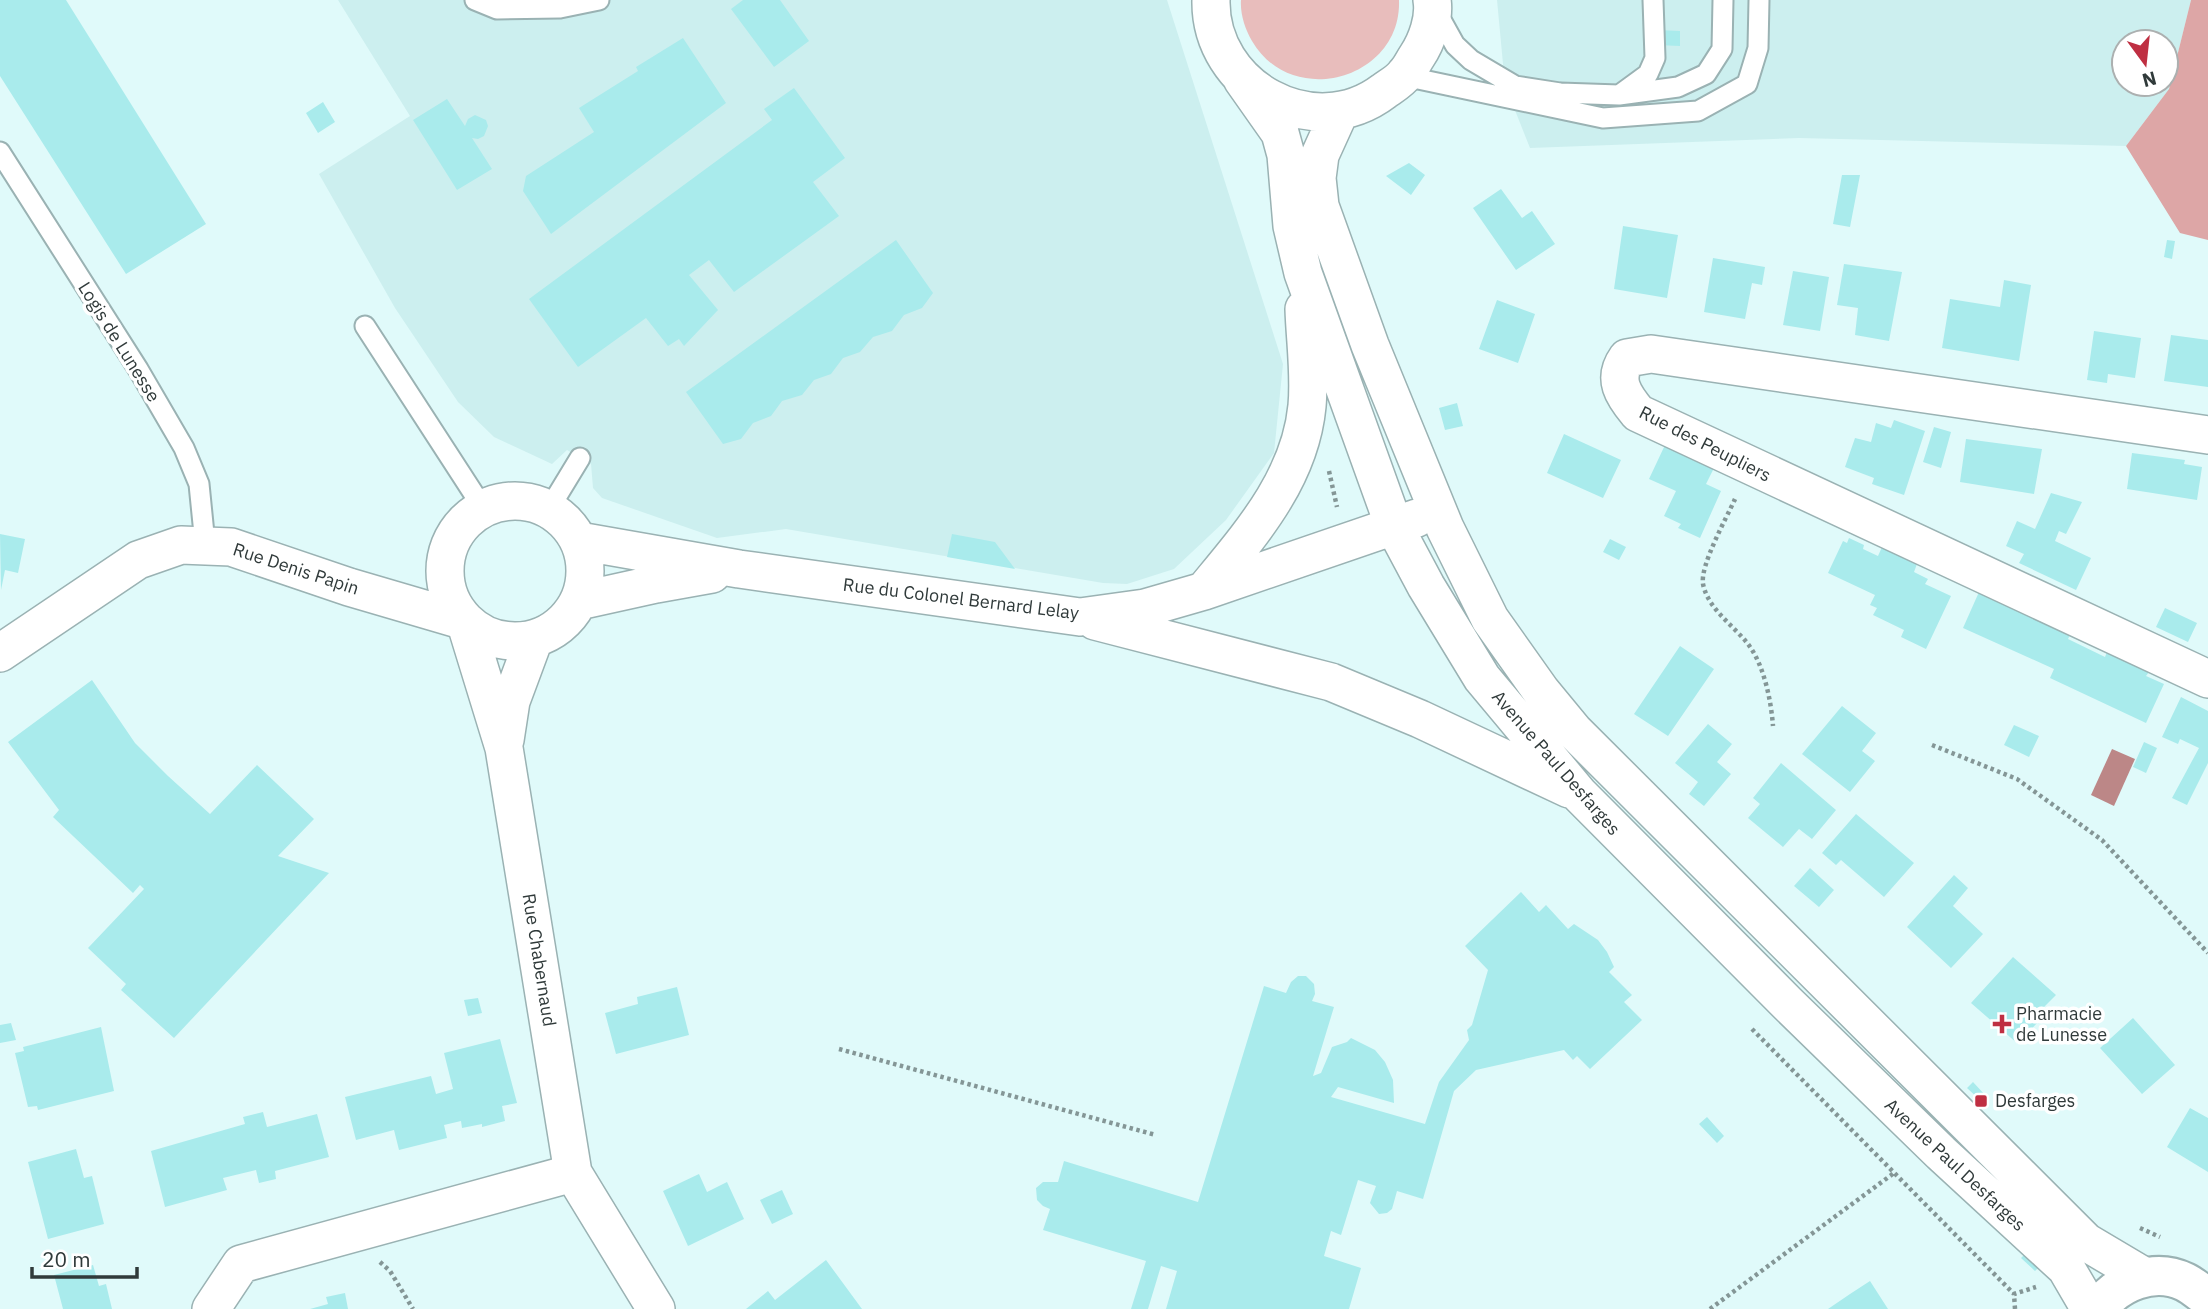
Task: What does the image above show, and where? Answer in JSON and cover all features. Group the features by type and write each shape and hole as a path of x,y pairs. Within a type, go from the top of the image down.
{"main road":[{"path":"2098,1309 2106,1297 2124,1284 2145,1277 2166,1277 2185,1282 2208,1298"}],"street":[{"name":"Avenue Paul Desfarges","path":"1211,0 1210,16 1221,50 1280,133 1286,155 1292,226 1303,273 1394,526 1426,586 1482,678 1579,794 1912,1125 2066,1268 2090,1309"},
{"path":"1242,79 1271,100 1304,111 1340,111 1374,99 1404,76 1425,44 1433,3"},
{"name":"Avenue Paul Desfarges","path":"1340,111 1320,155 1317,178 1320,205 1370,345 1438,511 1490,619 1541,691 1574,731 2086,1242 2145,1277"},
{"path":"1204,591 1279,495 1303,437 1308,403 1303,273"},
{"name":"Rue des Peupliers","path":"2208,435 1651,354 1627,358 1619,369 1620,384 1626,399 1638,413 2208,679"},
{"path":"381,596 465,621 494,639 514,642 534,639 552,632 568,618 579,601 585,582 585,561 579,541 567,523 549,509 527,501 505,501 483,508 465,521 452,540 444,561 445,583 452,604 465,621 504,748"},
{"name":"Rue du Colonel Bernard Lelay","path":"579,541 739,569 1080,617 1145,608 1204,591 1438,511"},
{"name":"Rue Denis Papin","path":"0,653 138,560 181,545 231,547 381,596 444,561"},
{"path":"579,601 739,569"},
{"path":"1080,617 1331,682 1420,719 1579,794"},
{"path":"504,748 511,701 534,639"},
{"name":"Rue Chabernaud","path":"504,748 573,1173 656,1309"},
{"path":"211,1309 241,1264 573,1173"}],"lane":[{"path":"475,0 497,9 560,8 599,0"},
{"path":"1619,95 1648,74 1655,58 1653,0"},
{"path":"1433,3 1455,45 1471,60 1515,86 1560,93 1619,95 1678,87 1706,74 1722,49 1723,0"},
{"path":"1404,76 1603,118 1698,111 1747,84 1758,48 1759,0"},
{"name":"Logis de Lunesse","path":"0,152 138,369 184,448 199,484 205,544"},
{"path":"365,327 483,508"},
{"path":"549,509 580,458"}],"path":[{"path":"1750,467 1708,556 1703,583 1714,608 1750,646 1770,695 1773,726"},
{"path":"1932,745 2017,779 2102,840 2208,953"},
{"path":"1752,1029 2014,1294"},
{"path":"839,1049 1156,1135"},
{"path":"1710,1309 1894,1173"},
{"path":"352,1234 390,1271 413,1309"}],"shaded area":[{"path":"338,0 1167,0 1283,364 1274,453 1226,520 1174,569 1127,584 1103,583 786,529 717,538 602,498 593,488 591,464 567,450 552,464 494,437 458,402 395,308 319,174 410,116"},
{"path":"1241,0 1399,0 1395,27 1383,49 1364,66 1342,76 1317,79 1292,75 1270,62 1247,32"},
{"path":"1497,0 2191,0 2180,44 2180,28 2110,28 2110,98 2162,98 2126,146 1799,138 1530,148 1505,85"},
{"path":"2191,0 2208,0 2208,240 2180,233 2126,146 2162,98 2180,98 2180,44"},
{"path":"2112,749 2135,759 2114,806 2091,795"}],"building":[{"path":"0,0 66,0 206,224 126,274 0,76"},
{"path":"743,0 780,0 809,41 774,67 731,9"},
{"path":"1658,30 1680,31 1680,46 1657,45"},
{"path":"683,38 726,103 551,234 523,191 526,176 594,132 579,108 638,71 636,67"},
{"path":"794,88 845,158 813,182 839,216 734,292 709,260 689,275 718,310 684,346 679,339 668,346 646,318 578,367 529,299 772,120 764,109"},
{"path":"447,99 465,126 468,119 475,115 486,120 488,126 484,136 472,138 492,169 457,190 413,120"},
{"path":"323,102 335,122 318,133 306,113"},
{"path":"1409,163 1425,175 1411,195 1386,176"},
{"path":"1842,175 1860,175 1850,227 1833,224"},
{"path":"1501,189 1522,218 1532,211 1555,244 1516,270 1473,208"},
{"path":"1623,226 1678,235 1667,298 1614,289"},
{"path":"896,240 933,293 922,308 904,315 892,331 873,337 860,352 843,358 831,374 814,380 802,395 782,401 771,416 753,423 741,439 723,444 686,392"},
{"path":"2167,240 2175,241 2172,259 2164,257"},
{"path":"1713,258 1765,267 1762,285 1752,283 1745,319 1704,312"},
{"path":"1844,264 1902,272 1889,341 1855,335 1858,308 1837,305"},
{"path":"1793,271 1829,277 1820,331 1783,325"},
{"path":"2004,280 2031,285 2019,361 1942,348 1950,299 2000,307"},
{"path":"1497,300 1535,314 1518,363 1479,349"},
{"path":"2094,331 2141,338 2135,378 2108,374 2107,383 2087,380"},
{"path":"2171,335 2208,340 2208,387 2164,381"},
{"path":"1457,403 1463,426 1445,430 1439,408"},
{"path":"1894,420 1925,431 1904,495 1872,484 1874,478 1845,467 1855,438 1871,442 1876,423 1891,428"},
{"path":"1934,427 1951,432 1941,468 1923,462"},
{"path":"1564,434 1621,460 1603,498 1547,473"},
{"path":"1966,439 2042,449 2034,494 1960,482"},
{"path":"1665,445 1714,468 1706,484 1721,491 1700,538 1678,528 1681,524 1664,516 1676,491 1649,479"},
{"path":"2132,453 2185,460 2184,464 2202,467 2197,500 2127,489"},
{"path":"2051,493 2082,502 2066,534 2059,531 2055,541 2091,558 2076,590 2019,563 2024,554 2006,546 2017,521 2035,529"},
{"path":"0,534 25,539 18,573 5,570 1,590"},
{"path":"952,534 995,542 1015,569 947,557"},
{"path":"1849,538 1878,556 1882,547 1917,564 1914,572 1928,579 1925,584 1951,596 1926,649 1901,637 1904,630 1873,615 1877,608 1870,605 1875,595 1828,573 1843,541 1847,543"},
{"path":"1610,539 1626,547 1619,560 1603,552"},
{"path":"1979,592 2070,635 2068,639 2105,657 2107,652 2149,672 2146,676 2164,684 2146,723 2050,678 2054,669 1963,628"},
{"path":"2165,608 2197,623 2188,642 2156,627"},
{"path":"1680,646 1714,669 1668,736 1634,714"},
{"path":"92,680 135,743 210,814 257,765 314,819 278,856 329,873 174,1038 121,990 126,984 88,948 144,889 140,885 133,893 53,817 59,810 8,742"},
{"path":"2181,697 2208,711 2208,763 2187,805 2172,798 2199,748 2180,739 2178,744 2162,737"},
{"path":"1842,706 1876,733 1862,751 1875,761 1850,792 1802,754"},
{"path":"1708,724 1732,744 1717,762 1731,774 1704,806 1689,794 1698,782 1675,763"},
{"path":"2014,725 2039,736 2029,757 2004,745"},
{"path":"2144,742 2157,748 2146,773 2133,767"},
{"path":"1781,763 1836,810 1812,839 1799,829 1783,847 1748,818 1760,804 1753,798"},
{"path":"1856,814 1914,863 1884,897 1841,860 1836,865 1822,853"},
{"path":"1810,868 1834,890 1819,907 1794,886"},
{"path":"1954,875 1968,888 1953,906 1983,934 1951,968 1907,927"},
{"path":"1521,892 1539,912 1546,905 1568,929 1574,924 1598,940 1614,967 1609,972 1632,995 1624,1002 1642,1020 1590,1069 1577,1056 1573,1060 1564,1050 1476,1070 1454,1091 1423,1199 1397,1191 1392,1209 1379,1214 1370,1203 1376,1186 1358,1180 1341,1235 1331,1231 1324,1256 1361,1268 1349,1309 1166,1309 1177,1271 1161,1266 1148,1309 1131,1309 1146,1261 1043,1230 1050,1209 1037,1200 1036,1188 1043,1182 1058,1182 1064,1161 1198,1202 1264,986 1286,993 1291,982 1298,976 1306,976 1314,984 1315,994 1312,1001 1334,1007 1313,1076 1321,1073 1332,1047 1351,1038 1375,1050 1385,1062 1393,1080 1394,1103 1338,1087 1331,1097 1425,1124 1439,1082 1469,1040 1467,1030 1472,1025 1488,970 1465,946"},
{"path":"2013,957 2056,995 2043,1008 2047,1012 2018,1044 1971,1003"},
{"path":"677,987 689,1035 616,1054 605,1013 638,1004 637,997"},
{"path":"478,998 482,1013 468,1016 464,1000"},
{"path":"2133,1018 2175,1065 2142,1094 2100,1048"},
{"path":"11,1023 16,1040 0,1043 0,1025"},
{"path":"101,1027 114,1091 38,1110 37,1106 28,1107 15,1053 24,1051 23,1047"},
{"path":"500,1039 517,1103 502,1106 505,1121 482,1127 482,1124 462,1128 461,1121 444,1125 447,1138 399,1150 394,1130 356,1140 345,1097 431,1076 436,1094 453,1089 444,1053"},
{"path":"1973,1082 1986,1096 1981,1101 1967,1088"},
{"path":"2190,1108 2208,1118 2208,1172 2167,1147"},
{"path":"263,1112 267,1127 317,1114 329,1157 275,1171 276,1179 259,1183 256,1170 223,1178 227,1190 165,1207 151,1151 245,1124 243,1117"},
{"path":"1707,1117 1724,1136 1717,1143 1699,1124"},
{"path":"76,1149 84,1178 92,1176 104,1224 48,1239 28,1162"},
{"path":"699,1174 707,1192 727,1182 744,1219 688,1246 663,1191"},
{"path":"782,1190 793,1214 772,1224 760,1200"},
{"path":"2026,1253 2041,1265 2035,1271 2021,1258"},
{"path":"826,1260 862,1309 746,1309 768,1291 775,1300"},
{"path":"93,1265 99,1286 106,1284 112,1309 63,1309 54,1275"},
{"path":"1870,1281 1888,1309 1828,1309 1850,1294"},
{"path":"345,1293 348,1309 310,1309 328,1304 326,1297"}],"place":[{"name":"Pharmacie de Lunesse","path":"2002,1024"},
{"name":"Desfarges","path":"1981,1101"}]}
